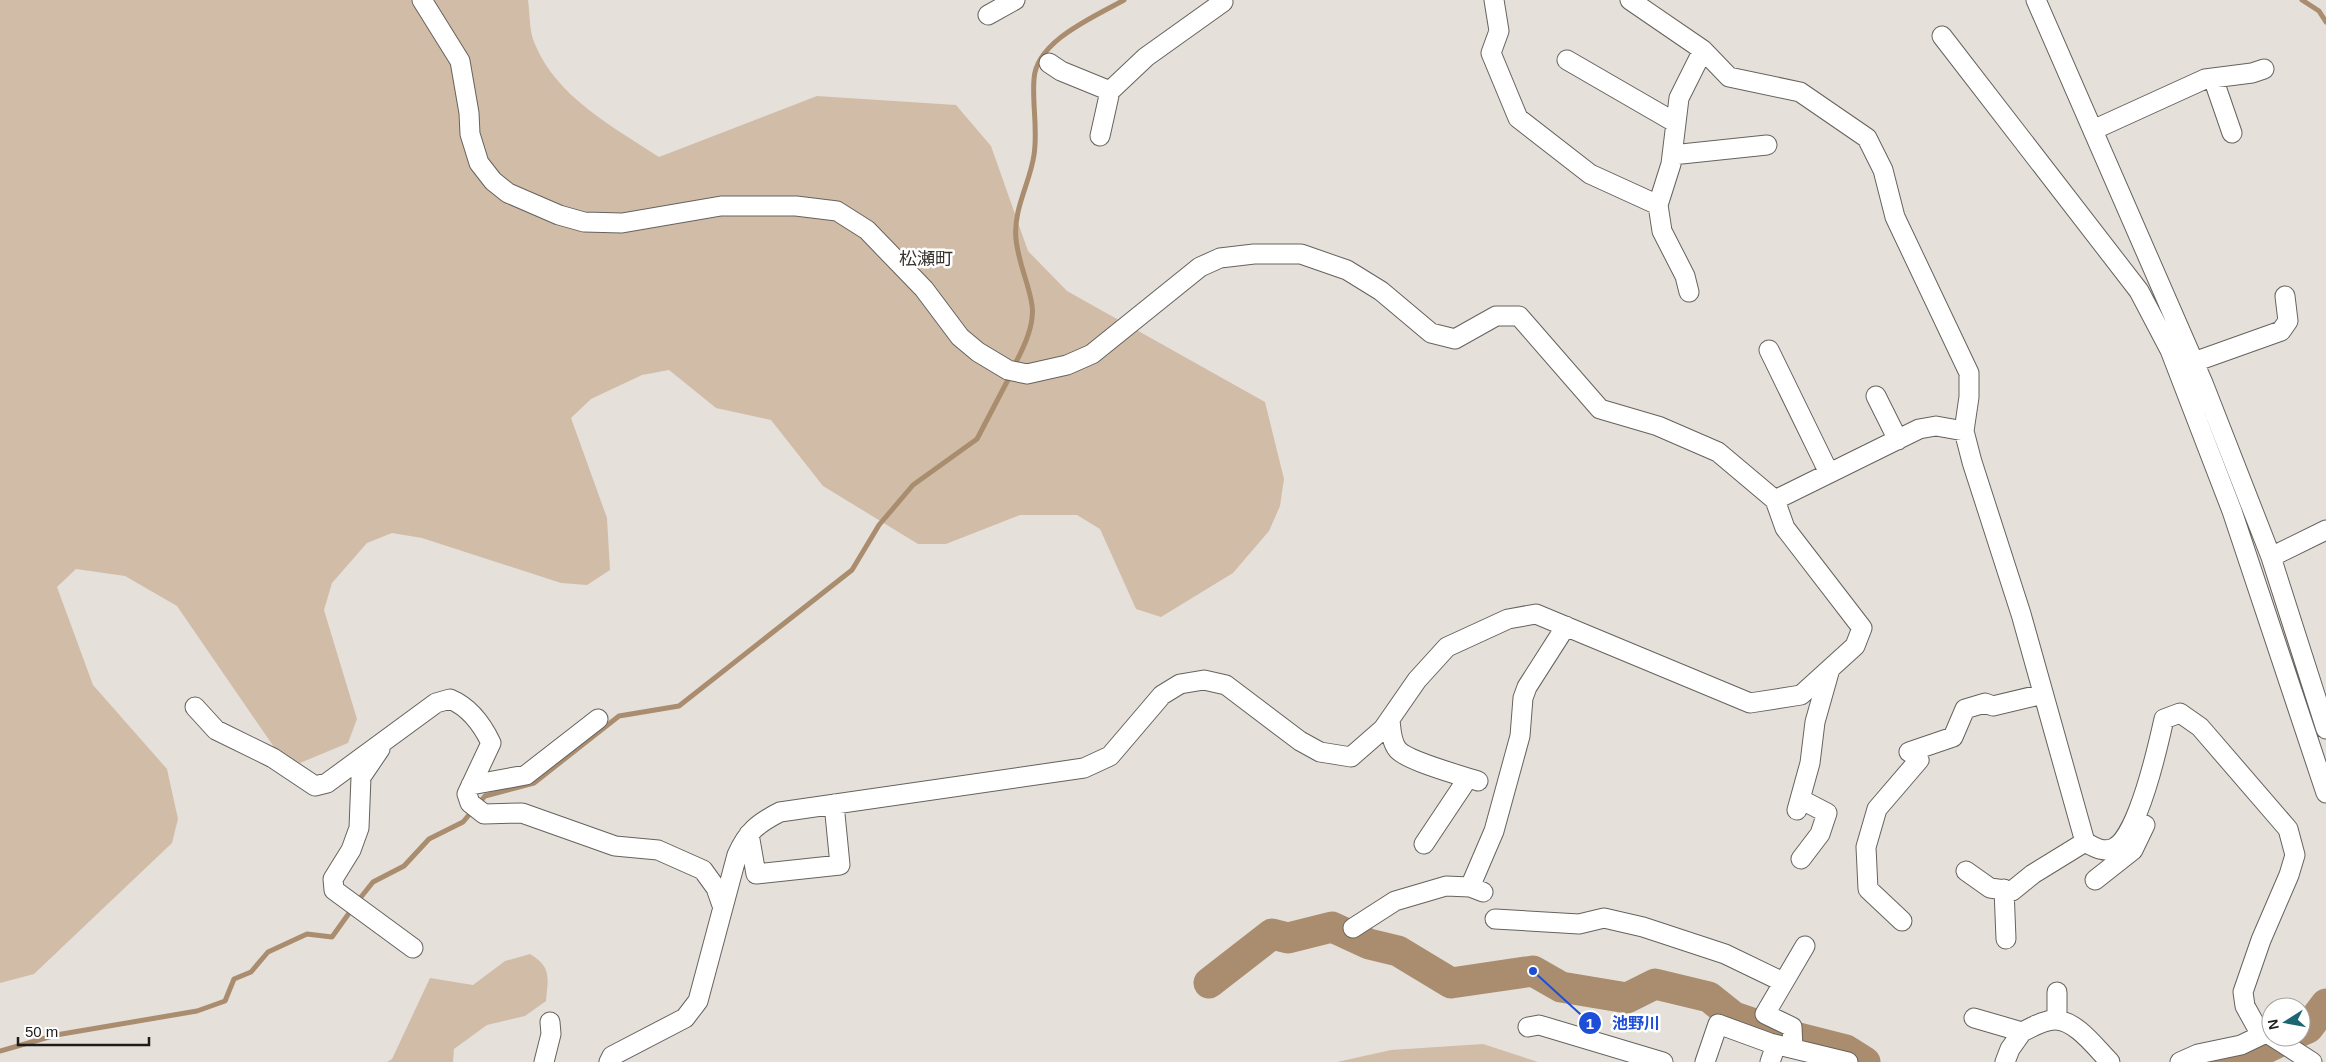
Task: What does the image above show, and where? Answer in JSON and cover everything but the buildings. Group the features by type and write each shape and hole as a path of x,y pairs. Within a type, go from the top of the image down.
{"street":[{"path":"422,0 460,61 469,113 470,134 479,162 492,182 508,193 559,215 584,222 622,223 721,206 796,206 837,211 867,230 924,290 960,338 978,352 1008,370 1027,374 1067,365 1092,354 1200,267 1213,261 1254,254 1301,254 1347,270 1381,290 1431,333 1455,339 1496,316 1519,316 1600,409 1658,426 1718,452 1775,500 1785,528 1862,628 1855,646 1801,695 1750,703 1536,614 1508,620 1447,647 1417,680 1383,729 1351,757 1320,752 1300,741 1226,685 1204,680 1180,684 1162,695 1110,756 1084,768 780,812 758,823 737,855 698,1001 685,1018 612,1056 609,1062"},
{"path":"988,15 1015,0"},
{"path":"1100,136 1110,91 1146,56 1223,2 1222,0"},
{"path":"1494,0 1498,31 1491,53 1518,118 1590,174 1658,205"},
{"path":"1630,0 1703,50 1729,77 1800,92 1867,138 1883,170 1894,217 1969,373 1970,397 1964,431 1972,462 2021,614 2085,842 2099,850 2113,848 2126,837 2152,770 2164,719 2180,713 2200,727 2288,829 2295,855 2289,875 2261,940 2243,992 2245,1006 2256,1026 2261,1029"},
{"path":"2036,0 2194,362 2271,557 2326,729"},
{"path":"1942,36 2139,291 2170,350 2232,511 2326,793"},
{"path":"1689,292 1684,276 1662,231 1658,205 1672,155 1679,98 1703,50"},
{"path":"1567,60 1676,122"},
{"path":"1049,63 1062,71 1110,91"},
{"path":"2093,130 2205,79 2252,73 2264,69"},
{"path":"2213,78 2232,133"},
{"path":"1672,155 1767,145"},
{"path":"2194,362 2281,331 2288,321 2284,296"},
{"path":"1769,350 1830,473"},
{"path":"1876,396 1898,440"},
{"path":"1775,500 1920,429 1936,426 1964,431"},
{"path":"2271,557 2326,530"},
{"path":"1353,928 1395,901 1446,886 1476,889 1520,736 1523,698 1527,687 1566,626"},
{"path":"1800,859 1820,834 1827,813 1798,804 1810,763 1815,722 1831,668"},
{"path":"1902,921 1868,889 1866,847 1877,809 1919,760 1919,745 1953,737 1965,710 1985,703 1993,706 2043,694"},
{"path":"195,708 216,730 273,758 315,786 327,783 436,703 450,698 464,705 485,731 491,743 475,801"},
{"path":"475,801 526,775 598,719"},
{"path":"1390,720 1393,740 1399,751 1434,767 1473,780 1424,844"},
{"path":"390,736 361,777 359,828 351,850 333,879 334,890 413,948"},
{"path":"2095,880 2133,850 2145,824 2152,797 2144,793"},
{"path":"475,801 522,813 616,846 658,850 703,870 716,888 723,908"},
{"path":"749,834 756,874 840,865 834,804"},
{"path":"1966,871 1990,888 2012,891 2032,874 2085,842"},
{"path":"2004,889 2006,939"},
{"path":"1495,919 1580,924 1604,918 1642,927 1726,954 1783,982"},
{"path":"1780,1052 1792,1027 1765,1014 1805,946"},
{"path":"2056,1020 2058,992"},
{"path":"1974,1018 2022,1032"},
{"path":"2005,1062 2010,1049 2022,1032 2043,1022 2056,1020 2072,1025 2110,1062"},
{"path":"544,1062 550,1034 550,1022"},
{"path":"1705,1062 1718,1024 1780,1052 1848,1062"},
{"path":"1528,1026 1539,1025 1663,1062"},
{"path":"2180,1062 2198,1054 2261,1041"},
{"path":"2288,1047 2312,1062"}],"shaded area":[{"path":"0,0 528,0 532,37 556,79 587,108 659,157 817,96 956,105 991,146 1028,251 1067,291 1265,402 1284,479 1280,506 1269,531 1233,573 1161,617 1136,609 1100,529 1077,515 1020,515 946,544 918,544 823,486 771,420 716,408 669,370 642,375 591,399 571,418 607,518 610,570 587,585 561,583 422,538 392,533 367,543 332,583 324,610 357,719 348,743 300,763 276,750 177,606 125,576 76,569 57,587 93,685 167,769 178,819 172,843 34,974 0,983"},
{"path":"530,954 542,964 547,974 546,1001 525,1016 487,1025 454,1049 453,1062 387,1062 392,1059 430,978 473,985 505,961"},
{"path":"1483,1044 1538,1062 1337,1062 1391,1050"}],"waterway":[{"path":"1014,366 1028,337 1032,321 1031,297 1017,248 1016,228 1019,207 1034,155 1034,79 1037,65 1055,42 1068,32 1124,0"},
{"path":"2302,0 2319,11 2326,22"},
{"path":"357,902 373,882 404,866 429,839 463,822 485,796 534,783 619,716 679,706 852,570 879,525 913,485 977,439 1011,374"},
{"path":"0,1051 56,1035 197,1011 225,1001 234,979 251,972 268,952 307,934 332,937 352,909"},
{"path":"1209,983 1272,934 1288,938 1332,927 1369,944 1398,951 1451,983 1533,971 1561,987 1627,998 1655,984 1709,997 1734,1017 1787,1035 1846,1050 1865,1062"},
{"path":"2311,1024 2326,1004"},
{"path":"2215,1062 2254,1054 2268,1047"}],"place":[{"name":"池野川","path":"1533,971"}],"district":[{"name":"松瀬町","path":"926,259"}]}
